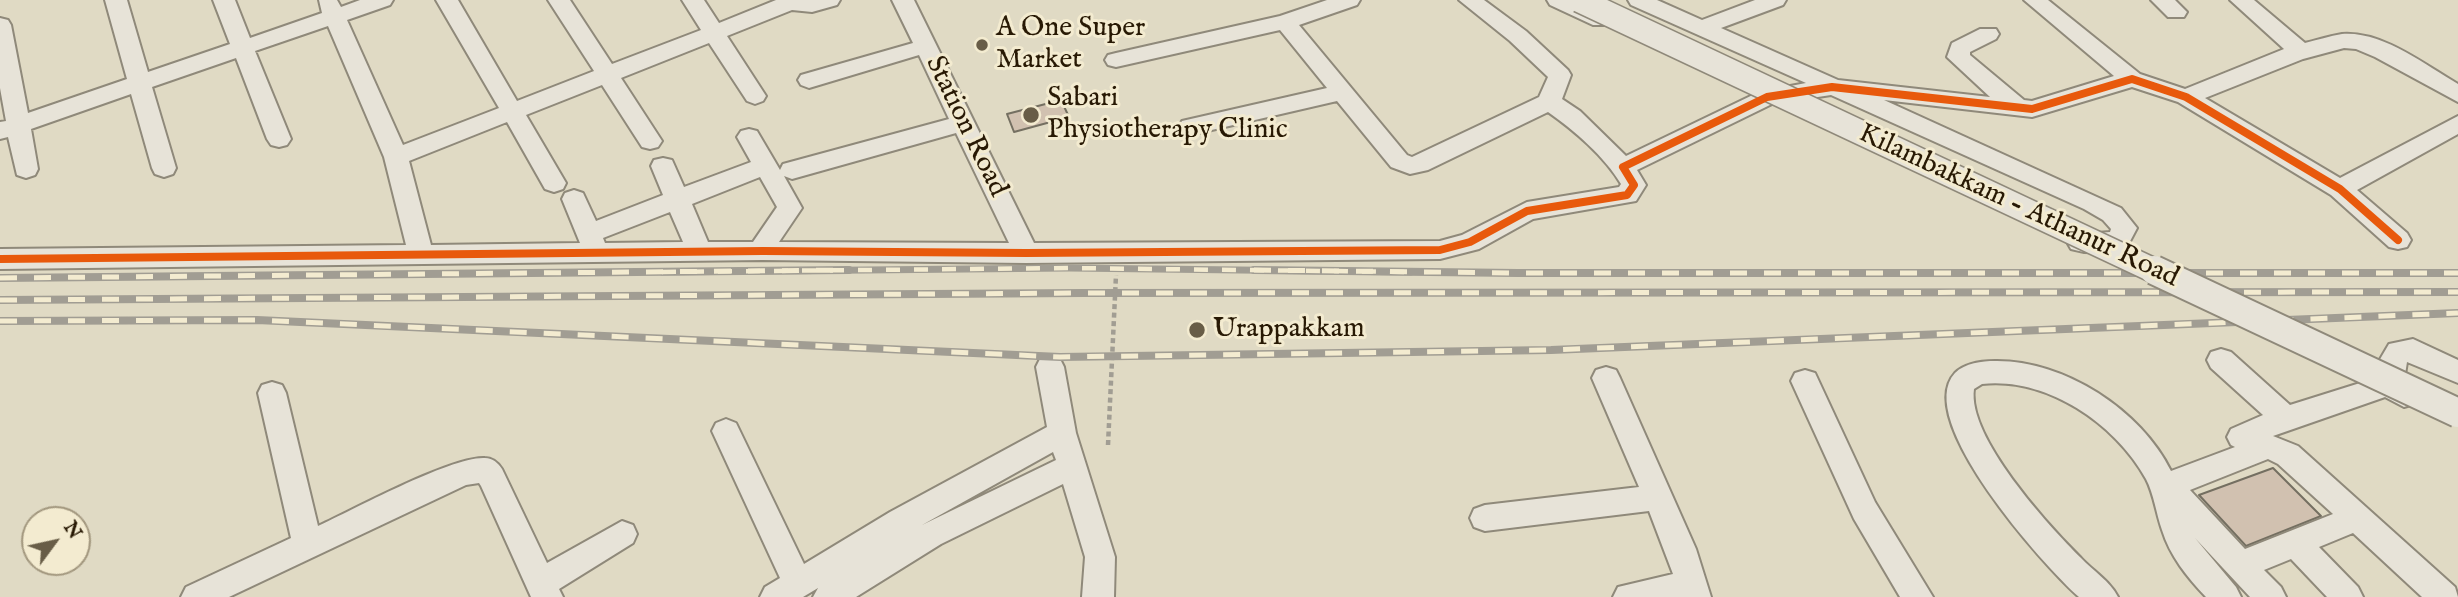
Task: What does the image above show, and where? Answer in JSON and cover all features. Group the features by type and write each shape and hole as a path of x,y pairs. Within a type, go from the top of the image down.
{"street":[{"path":"116,0 164,169"},
{"path":"224,0 279,139"},
{"path":"9,128 243,48 331,8 382,0"},
{"path":"447,0 554,183"},
{"path":"559,0 650,141"},
{"path":"692,0 755,96"},
{"path":"396,157 714,35 789,1 812,5 829,0"},
{"name":"Station Road","path":"903,0 1026,253"},
{"path":"1116,60 1285,22 1349,0"},
{"path":"1285,22 1399,161 1410,166 1549,102 1560,75 1518,36 1470,0"},
{"path":"1558,0 1961,191 2074,241 2092,244 2119,238 2123,228 2112,214 2092,203 1639,0"},
{"name":"Kilambakkam - Athanur Road","path":"1579,0 2458,413"},
{"name":"Kilambakkam - Athanur Road","path":"1608,0 2458,397"},
{"path":"1702,29 1775,0"},
{"path":"2035,0 2133,79 2186,97 2340,189 2398,240"},
{"path":"2241,0 2301,52"},
{"path":"331,8 396,157 421,256"},
{"path":"0,25 9,128 26,169"},
{"path":"1988,34 1960,48 1958,57 2018,108"},
{"path":"2186,97 2301,52 2345,40 2357,41 2458,94"},
{"path":"809,80 926,46"},
{"path":"1623,167 1767,97 1832,87 2032,109 2133,79"},
{"path":"1190,127 1343,92"},
{"path":"0,259 421,256 593,243 701,252 1440,250 1470,242 1527,211 1628,195 1634,185 1623,167 1572,117 1549,102"},
{"path":"793,170 963,123"},
{"path":"2340,189 2458,124"},
{"path":"749,137 790,208 767,239 763,251"},
{"path":"663,166 701,252"},
{"path":"593,243 679,200 765,166"},
{"path":"574,199 593,243"},
{"path":"2389,385 2393,361 2399,352 2413,350 2458,372"},
{"path":"2221,360 2285,418"},
{"path":"1050,367 1062,433 1100,557 1098,597"},
{"path":"2102,597 2050,544 1983,459 1965,428 1960,404 1961,386 1979,372 2024,373 2058,385 2095,407 2123,430 2150,460 2162,483 2182,545 2225,597"},
{"path":"1606,378 1681,549 1692,590 1629,597"},
{"path":"1805,381 1864,510 1917,597"},
{"path":"2241,437 2285,418 2389,385"},
{"path":"2389,385 2410,400 2458,424"},
{"path":"272,393 308,546"},
{"path":"726,431 787,590 945,496 1062,433"},
{"path":"2270,597 2177,498 2175,489 2176,484 2269,446 2275,446 2288,454 2444,597"},
{"path":"829,597 930,535 1072,466"},
{"path":"197,597 462,473 486,470 544,590 622,534"},
{"path":"1485,519 1658,497"},
{"path":"2241,565 2357,518"},
{"path":"2296,543 2347,597"}],"path":[{"path":"1108,445 1116,275"}],"building":[{"path":"1061,100 1069,117 1014,132 1007,114"},
{"path":"2273,468 2321,516 2246,546 2199,495"}],"railway":[{"path":"662,272 1069,268 1411,272"},
{"path":"0,278 849,270"},
{"path":"1254,270 1518,273 2458,273"},
{"path":"0,300 1083,293 2458,292"},
{"path":"0,321 257,320 1060,357 1551,350 2458,313"}],"cycle path":[{"path":"0,259 763,251 1026,253 1440,250 1470,242 1527,211 1627,195 1634,185 1623,167 1767,97 1832,87 2032,109 2132,79 2186,97 2340,189 2398,240"}],"place":[{"name":"A One Super Market","path":"982,45"},
{"name":"Sabari Physiotherapy Clinic","path":"1031,115"},
{"name":"Urappakkam","path":"1197,330"}]}
